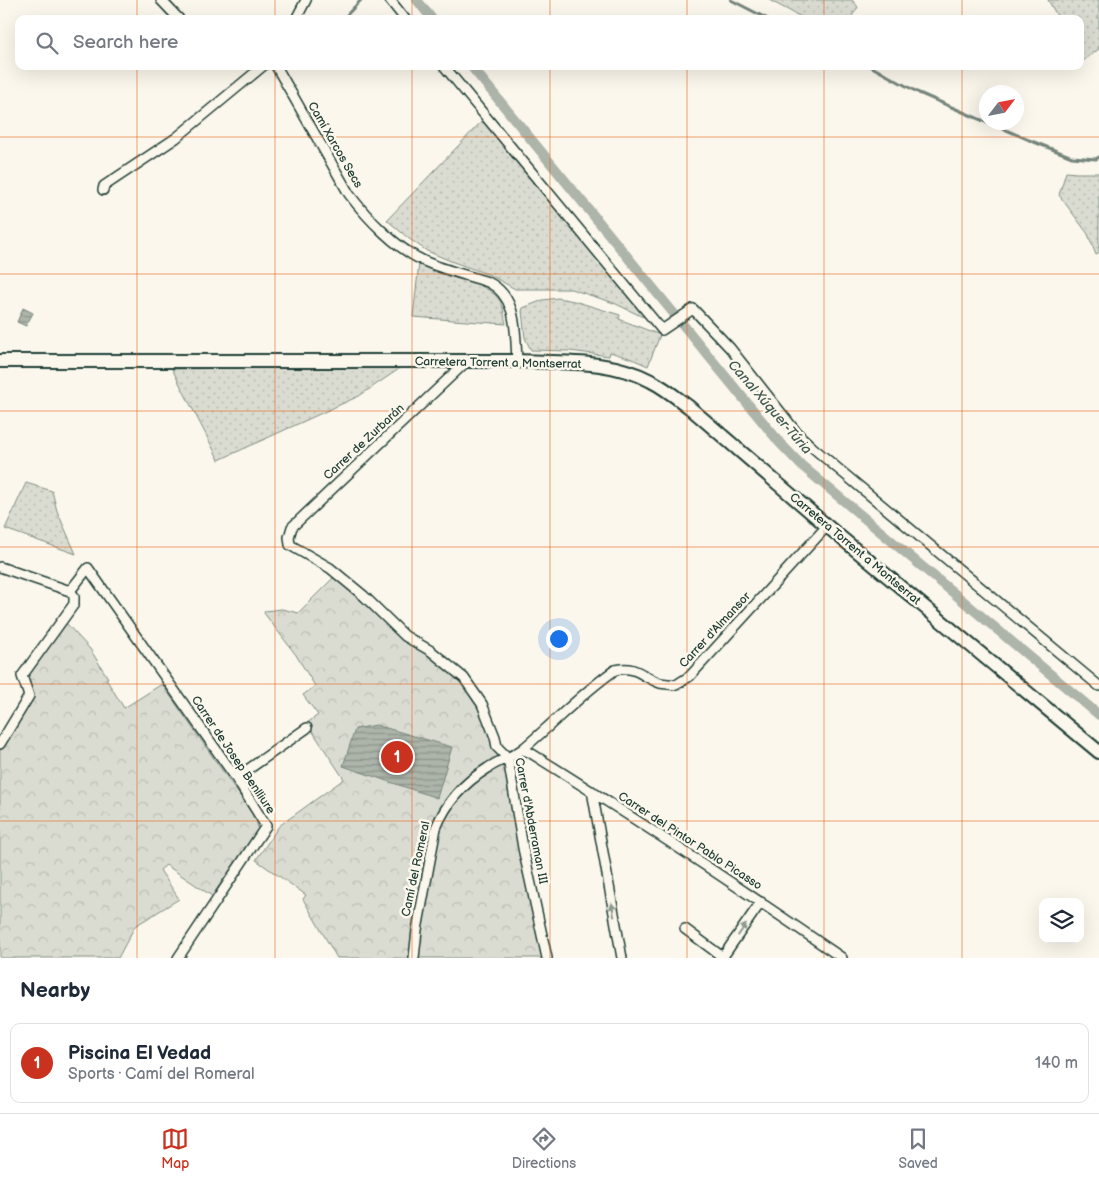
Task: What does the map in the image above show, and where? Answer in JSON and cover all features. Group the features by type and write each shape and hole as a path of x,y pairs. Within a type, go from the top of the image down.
{"main road":[{"name":"Carretera Torrent a Montserrat","path":"0,362 517,361 595,364 627,370 650,380 689,407 827,526 1099,752"}],"street":[{"path":"161,0 175,15"},
{"path":"298,15 306,0"},
{"path":"390,0 402,15"},
{"path":"103,190 104,186 176,138 258,70"},
{"name":"Camí Xarcos Secs","path":"278,70 349,194 375,224 406,250 423,261 488,282 498,287 504,294 512,311 517,361"},
{"path":"447,70 662,330 693,309 730,348 797,433 812,447 1099,686"},
{"name":"Carrer de Zurbarán","path":"290,545 289,537 292,527 466,362"},
{"name":"Carrer d'Almansor","path":"508,758 522,750 615,670 632,669 659,682 676,685 690,676 827,526"},
{"name":"Carrer d'Abderraman III","path":"290,545 330,568 364,596 405,636 431,651 464,678 482,704 497,747 508,758 523,848 546,958"},
{"path":"0,566 70,591 74,596 74,604 22,676 29,696 0,744"},
{"name":"Carrer de Josep Benlliure","path":"70,591 88,568 236,778 266,826 178,958"},
{"path":"236,778 307,728"},
{"name":"Carrer del Pintor Pablo Picasso","path":"522,750 529,752 592,791 761,902 842,958"},
{"name":"Camí del Romeral","path":"414,958 429,862 436,828 442,813 453,798 473,778 488,767 508,758"},
{"path":"592,791 622,958"},
{"path":"685,930 723,958 761,902"}],"green space":[{"path":"769,0 852,0 858,7 853,15 797,15"},
{"path":"1048,0 1099,0 1099,49 1084,60 1084,15 1057,15"},
{"path":"482,121 643,317 614,303 571,289 515,289 490,275 427,251 387,220"},
{"path":"1066,172 1099,173 1099,252 1096,255 1088,234 1059,195"},
{"path":"419,263 486,288 500,301 506,324 413,317"},
{"path":"558,298 620,315 619,319 660,335 648,366 610,352 609,356 570,351 531,350 525,338 523,308 543,300"},
{"path":"402,367 359,396 219,460 172,369"},
{"path":"26,483 52,491 57,511 76,554 5,529"},
{"path":"336,575 405,636 464,678 508,758 523,822 548,958 337,958 303,899 306,895 256,860 279,826 344,779 307,723 318,715 303,695 315,686 296,655 264,613 265,611 282,609 298,613"},
{"path":"65,622 90,649 124,708 162,684 256,819 258,829 212,896 166,865 160,870 179,899 135,926 118,958 0,958 0,748 33,694 28,675"}],"shaded area":[{"path":"23,308 33,313 26,326 17,322"},
{"path":"376,725 452,747 437,798 343,766 355,729"}],"waterway":[{"path":"347,15 361,0"},
{"name":"Canal Xúquer-Túria","path":"417,0 429,15"},
{"path":"731,0 760,15"},
{"name":"Canal Xúquer-Túria","path":"474,70 780,443 801,465 1099,715"},
{"path":"877,70 919,93 979,119"},
{"path":"1006,130 1072,157 1096,159 1099,157"}],"place":[{"name":"Piscina El Vedad","path":"397,757"}]}
